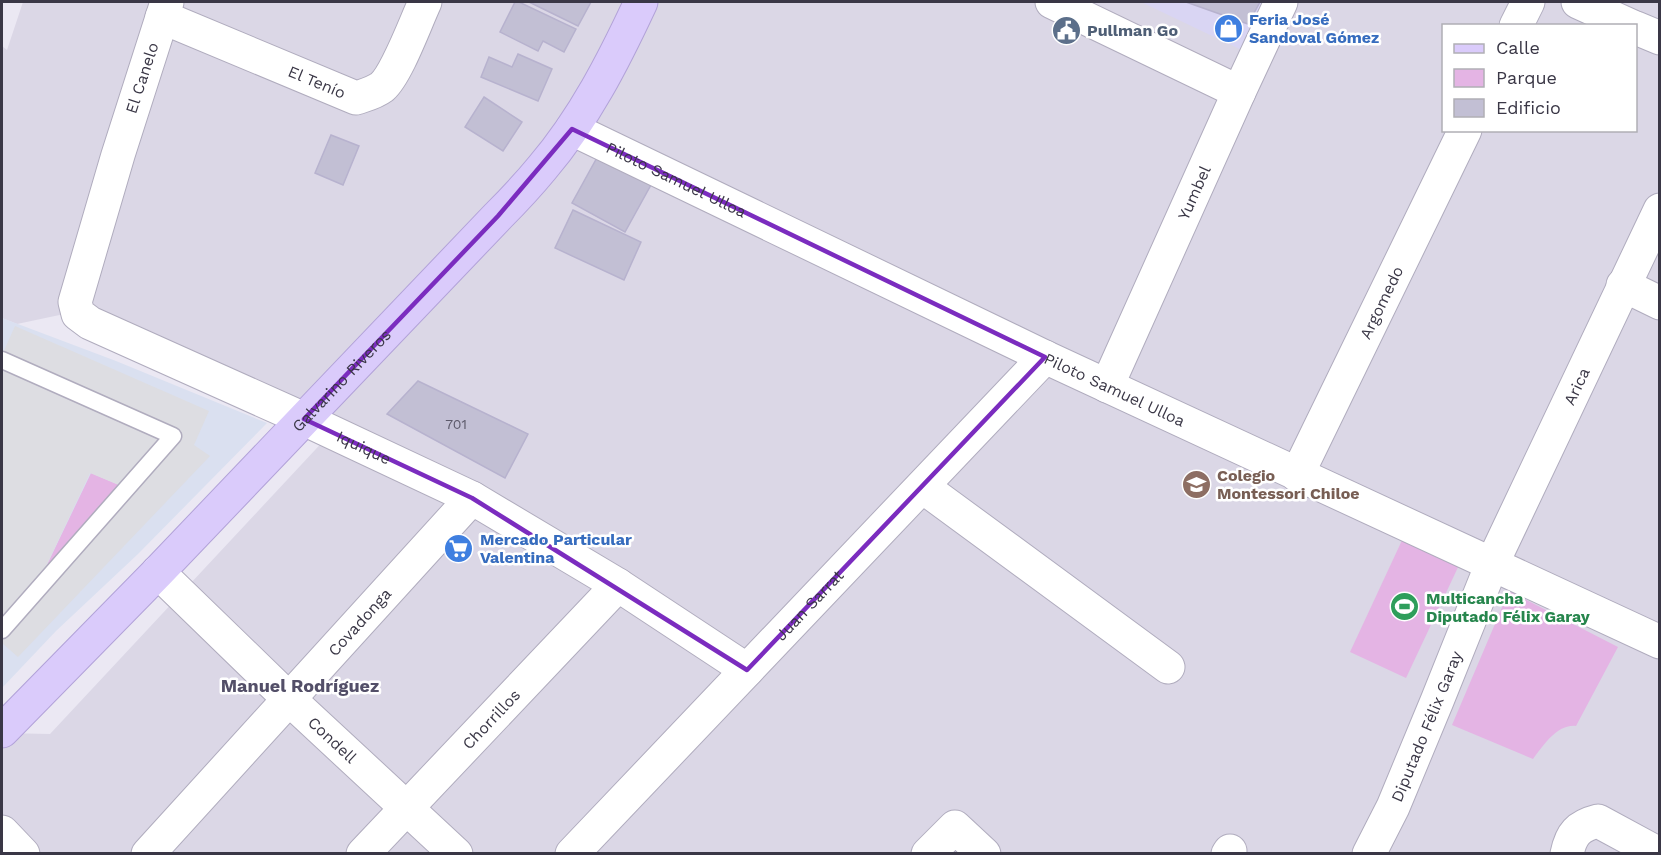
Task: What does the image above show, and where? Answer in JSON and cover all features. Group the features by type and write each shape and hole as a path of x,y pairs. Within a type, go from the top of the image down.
{"main road":[{"name":"Galvarino Riveros","path":"5,724 158,572 543,167 590,101 618,52 641,2"}],"street":[{"name":"El Tenío","path":"165,9 356,98 371,94 382,87 391,76 425,2"},
{"path":"1052,2 1239,92"},
{"name":"Yumbel","path":"1107,386 1281,2"},
{"path":"1517,24 1528,2"},
{"path":"1578,2 1627,24"},
{"name":"El Canelo","path":"118,155 165,9"},
{"path":"1637,29 1659,39"},
{"name":"Piloto Samuel Ulloa","path":"572,129 1045,357 1659,642"},
{"name":"Argomedo","path":"1297,475 1464,132"},
{"name":"Iquique","path":"118,155 75,302 78,314 90,323 304,419 472,498 618,585 747,670"},
{"name":"Arica","path":"1492,564 1659,210"},
{"path":"1623,285 1659,303"},
{"name":"Juan Sarrat","path":"572,854 1045,357"},
{"path":"922,487 1168,667"},
{"name":"Covadonga","path":"148,854 472,498"},
{"name":"Diputado Félix Garay","path":"1369,854 1398,796 1492,564"},
{"name":"Condell","path":"158,572 289,699 456,854"},
{"name":"Chorrillos","path":"363,854 618,585"},
{"path":"1567,854 1570,839 1576,831 1587,824 1598,821 1659,854"},
{"path":"928,854 955,827 984,854"},
{"path":"2,832 23,854"}],"lane":[{"path":"2,360 172,436 2,630"}],"highlighted area":[{"path":"572,129 1045,357 747,670 472,498 304,419 498,216"}],"shaded area":[{"path":"23,2 1659,2 1659,853 2,853 2,733 50,734 343,420 88,309 17,324 2,318 2,46 7,50"},
{"name":"Feria José Sandoval Gómez","path":"1141,2 1273,2 1250,54"},
{"path":"2,318 116,361 267,423 138,554 56,631 2,688"},
{"path":"15,326 209,411 194,445 210,456 18,657 2,643 2,355","holes":["90,473 126,488 34,592"]}],"green space":[{"path":"91,473 126,488 33,594"},
{"name":"Multicancha Diputado Félix Garay","path":"1404,536 1460,563 1406,678 1350,652"},
{"path":"1509,591 1618,647 1576,726 1569,726 1557,732 1533,759 1452,725"}],"building":[{"path":"515,2 576,29 564,52 543,41 538,51 500,32"},
{"path":"529,2 591,2 578,26"},
{"path":"1186,2 1260,2 1248,24"},
{"path":"518,54 552,69 538,101 481,77 489,57 512,67"},
{"path":"484,97 522,122 503,151 465,127"},
{"path":"331,135 359,146 343,185 315,173"},
{"path":"599,154 652,183 625,232 572,203"},
{"path":"573,210 641,242 624,280 555,248"},
{"path":"418,381 528,434 505,478 387,414"}],"place":[{"name":"Feria José Sandoval Gómez","path":"1228,28"},
{"name":"Pullman Go","path":"1066,30"},
{"name":"Colegio Montessori Chiloe","path":"1196,484"},
{"name":"Mercado Particular Valentina","path":"459,548"},
{"name":"Multicancha Diputado Félix Garay","path":"1405,607"}],"district":[{"name":"Manuel Rodríguez","path":"300,685"}]}
